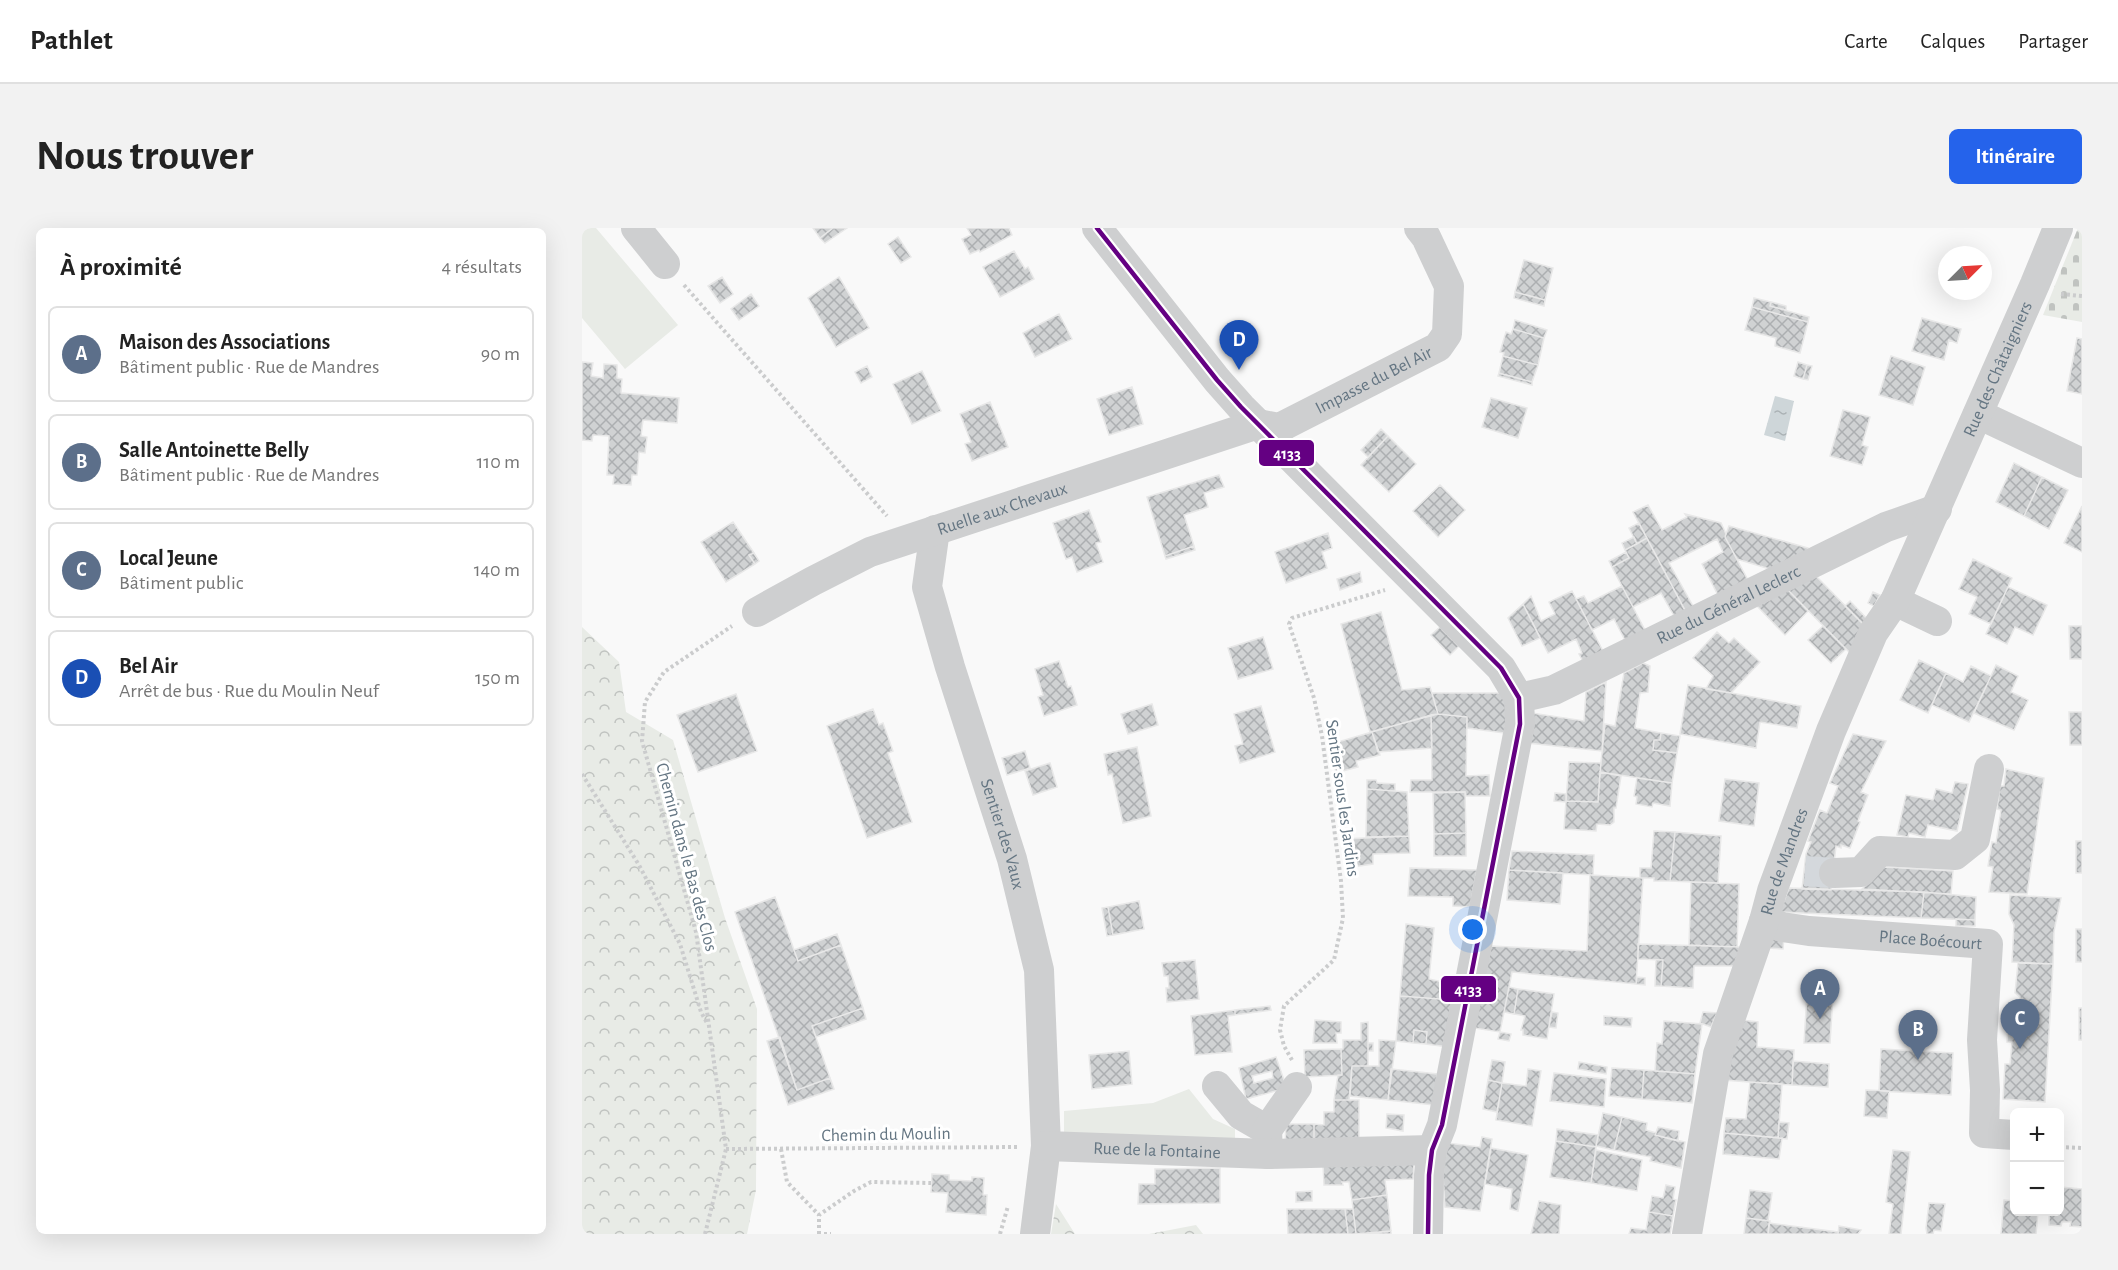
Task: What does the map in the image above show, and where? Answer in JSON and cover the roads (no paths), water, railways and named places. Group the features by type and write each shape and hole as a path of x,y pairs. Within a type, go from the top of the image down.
{"street":[{"path":"636,228 665,264"},
{"path":"1097,228 1217,381 1501,668 1519,698 1518,735 1442,1125 1432,1150 1429,1175 1428,1234"},
{"name":"Impasse du Bel Air","path":"1258,424 1279,428 1438,347 1447,334 1449,286 1426,237 1419,228"},
{"name":"Rue des Châtaigniers","path":"1937,509 2058,228"},
{"path":"1978,414 2082,463"},
{"name":"Ruelle aux Chevaux","path":"756,612 870,552 1258,424"},
{"name":"Rue de Mandres","path":"1687,1234 1718,1054 1764,921 1772,891 1807,871 1836,720 1873,633 1895,601 1937,509"},
{"name":"Rue du Général Leclerc","path":"1519,698 1554,690 1886,527 1937,509"},
{"name":"Sentier des Vaux","path":"921,535 927,587 950,667 1012,858 1040,970 1046,1146 1035,1234"},
{"path":"1895,601 1937,621"},
{"path":"1807,871 1862,872 1880,851 1955,855 1976,839 1989,769"},
{"name":"Place Boécourt","path":"1764,921 1782,927 1809,931 1988,944 1982,1040 1985,1090 1984,1133 2010,1135"},
{"path":"1217,1086 1267,1142 1297,1087"},
{"name":"Rue de la Fontaine","path":"1046,1146 1267,1142 1432,1150"}],"water":[{"path":"1775,396 1794,401 1785,441 1764,435"}],"tunnel":[{"path":"1805,871 1834,873"}],"place":[{"name":"Bel Air","path":"1239,370"},
{"name":"Maison des Associations","path":"1820,1019"},
{"name":"Local Jeune","path":"2020,1049"},
{"name":"Salle Antoinette Belly","path":"1918,1060"}]}
